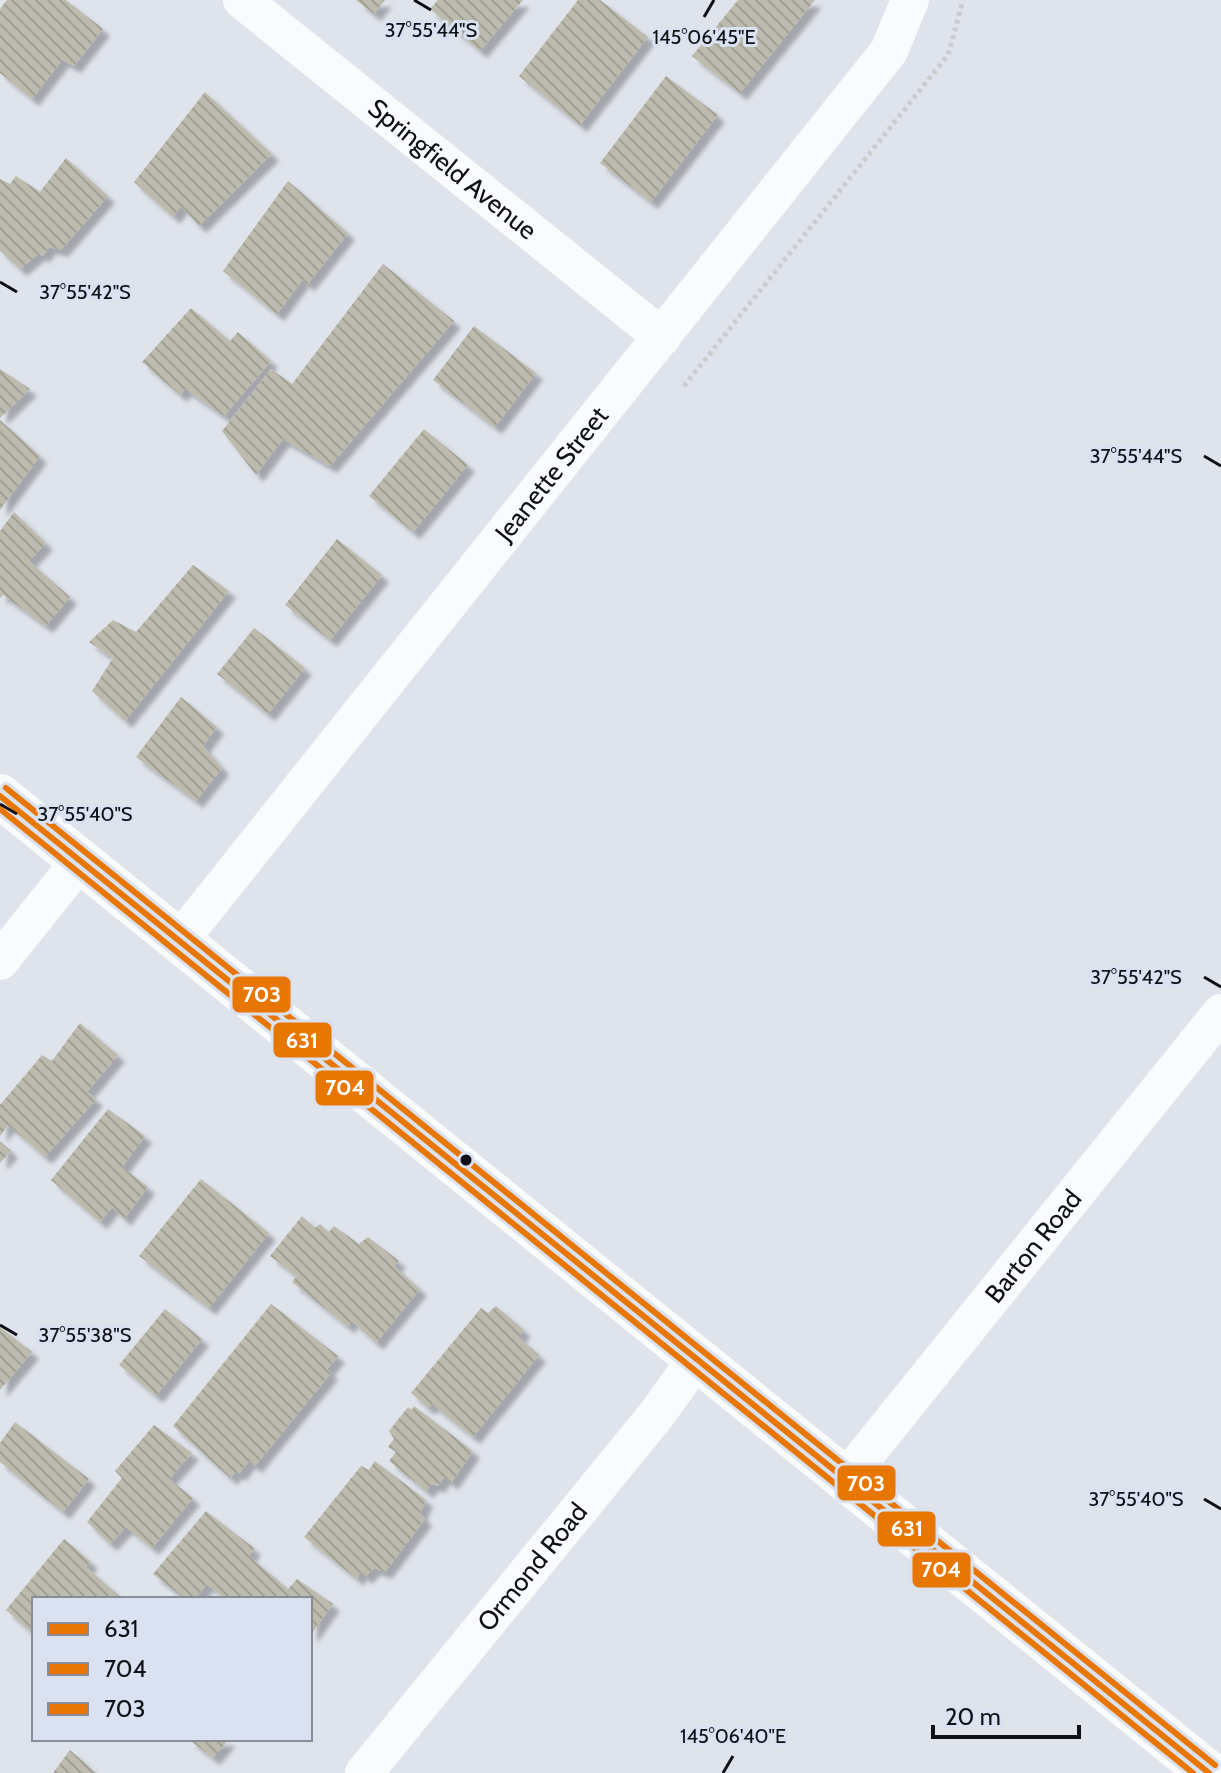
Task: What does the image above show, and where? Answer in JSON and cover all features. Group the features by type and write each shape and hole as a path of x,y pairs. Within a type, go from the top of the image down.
{"main road":[{"path":"0,796 1209,1773"}],"street":[{"name":"Springfield Avenue","path":"242,0 662,337"},
{"name":"Jeanette Street","path":"180,940 889,51 910,0"},
{"path":"0,961 80,861"},
{"name":"Barton Road","path":"845,1480 1221,1013"},
{"name":"Ormond Road","path":"364,1773 657,1414 697,1358"}],"building":[{"path":"7,0 66,0 103,29 74,66 62,60 32,99 0,73 0,9"},
{"path":"356,0 385,0 374,14"},
{"path":"438,0 523,0 480,51 430,9"},
{"path":"578,0 600,0 648,37 580,125 519,76"},
{"path":"738,0 815,0 740,93 692,56"},
{"path":"666,76 718,115 651,202 600,163"},
{"path":"205,92 272,154 199,226 181,206 173,217 134,182"},
{"path":"66,158 108,196 61,250 49,247 43,256 39,253 20,269 0,251 0,179 10,184 16,176 40,192"},
{"path":"288,181 348,233 307,285 303,279 277,314 223,271"},
{"path":"383,264 454,321 330,466 283,439 256,475 222,431 271,369 292,384"},
{"path":"191,308 230,341 238,332 271,361 224,416 185,389 180,395 142,362"},
{"path":"474,326 536,373 495,427 433,380"},
{"path":"0,369 30,389 0,418"},
{"path":"0,420 40,456 0,510"},
{"path":"424,429 468,465 413,532 369,496"},
{"path":"14,512 46,543 29,561 70,597 46,626 3,595 0,598 0,531"},
{"path":"337,539 382,575 330,640 285,605"},
{"path":"193,565 229,591 125,721 92,691 113,658 89,642 113,620 136,632"},
{"path":"254,628 305,668 268,714 217,674"},
{"path":"181,697 217,727 203,746 222,768 196,801 136,757"},
{"path":"80,1023 118,1055 87,1092 96,1099 45,1157 8,1125 0,1136 0,1105 42,1055 52,1061"},
{"path":"108,1109 145,1136 122,1167 148,1187 124,1219 112,1207 100,1222 51,1180"},
{"path":"0,1141 11,1151 0,1163"},
{"path":"201,1179 269,1233 209,1308 139,1256"},
{"path":"302,1216 315,1228 320,1224 329,1232 334,1226 359,1244 368,1237 399,1261 394,1266 420,1289 376,1343 351,1320 348,1327 292,1282 297,1276 270,1256"},
{"path":"271,1304 338,1356 327,1369 331,1373 255,1466 249,1461 239,1474 235,1472 230,1478 173,1426"},
{"path":"496,1306 524,1330 518,1337 539,1355 473,1437 432,1404 428,1408 411,1393 481,1308 488,1313"},
{"path":"165,1309 202,1339 156,1396 119,1365"},
{"path":"0,1327 32,1352 0,1390"},
{"path":"414,1406 473,1451 451,1483 444,1477 438,1486 432,1484 426,1491 389,1461 396,1452 388,1447 394,1439 389,1431 408,1407 412,1410"},
{"path":"15,1422 89,1479 63,1512 0,1462 0,1443"},
{"path":"154,1425 192,1453 169,1479 193,1498 152,1548 126,1527 110,1544 87,1522 122,1478 115,1471"},
{"path":"375,1461 426,1500 420,1513 425,1519 385,1572 374,1568 365,1577 360,1572 357,1579 304,1537 361,1466 369,1470"},
{"path":"206,1511 254,1548 249,1556 288,1589 297,1579 333,1604 312,1633 312,1597 223,1597 207,1584 197,1597 182,1597 153,1574"},
{"path":"64,1539 91,1562 86,1567 121,1597 32,1597 32,1633 6,1610"},
{"path":"191,1741 227,1741 213,1758"},
{"path":"70,1750 96,1773 53,1773"}],"transit line":[{"name":"703","path":"6,788 1215,1765"},
{"name":"631","path":"0,796 1209,1773"},
{"name":"704","path":"0,809 1193,1773"}]}
